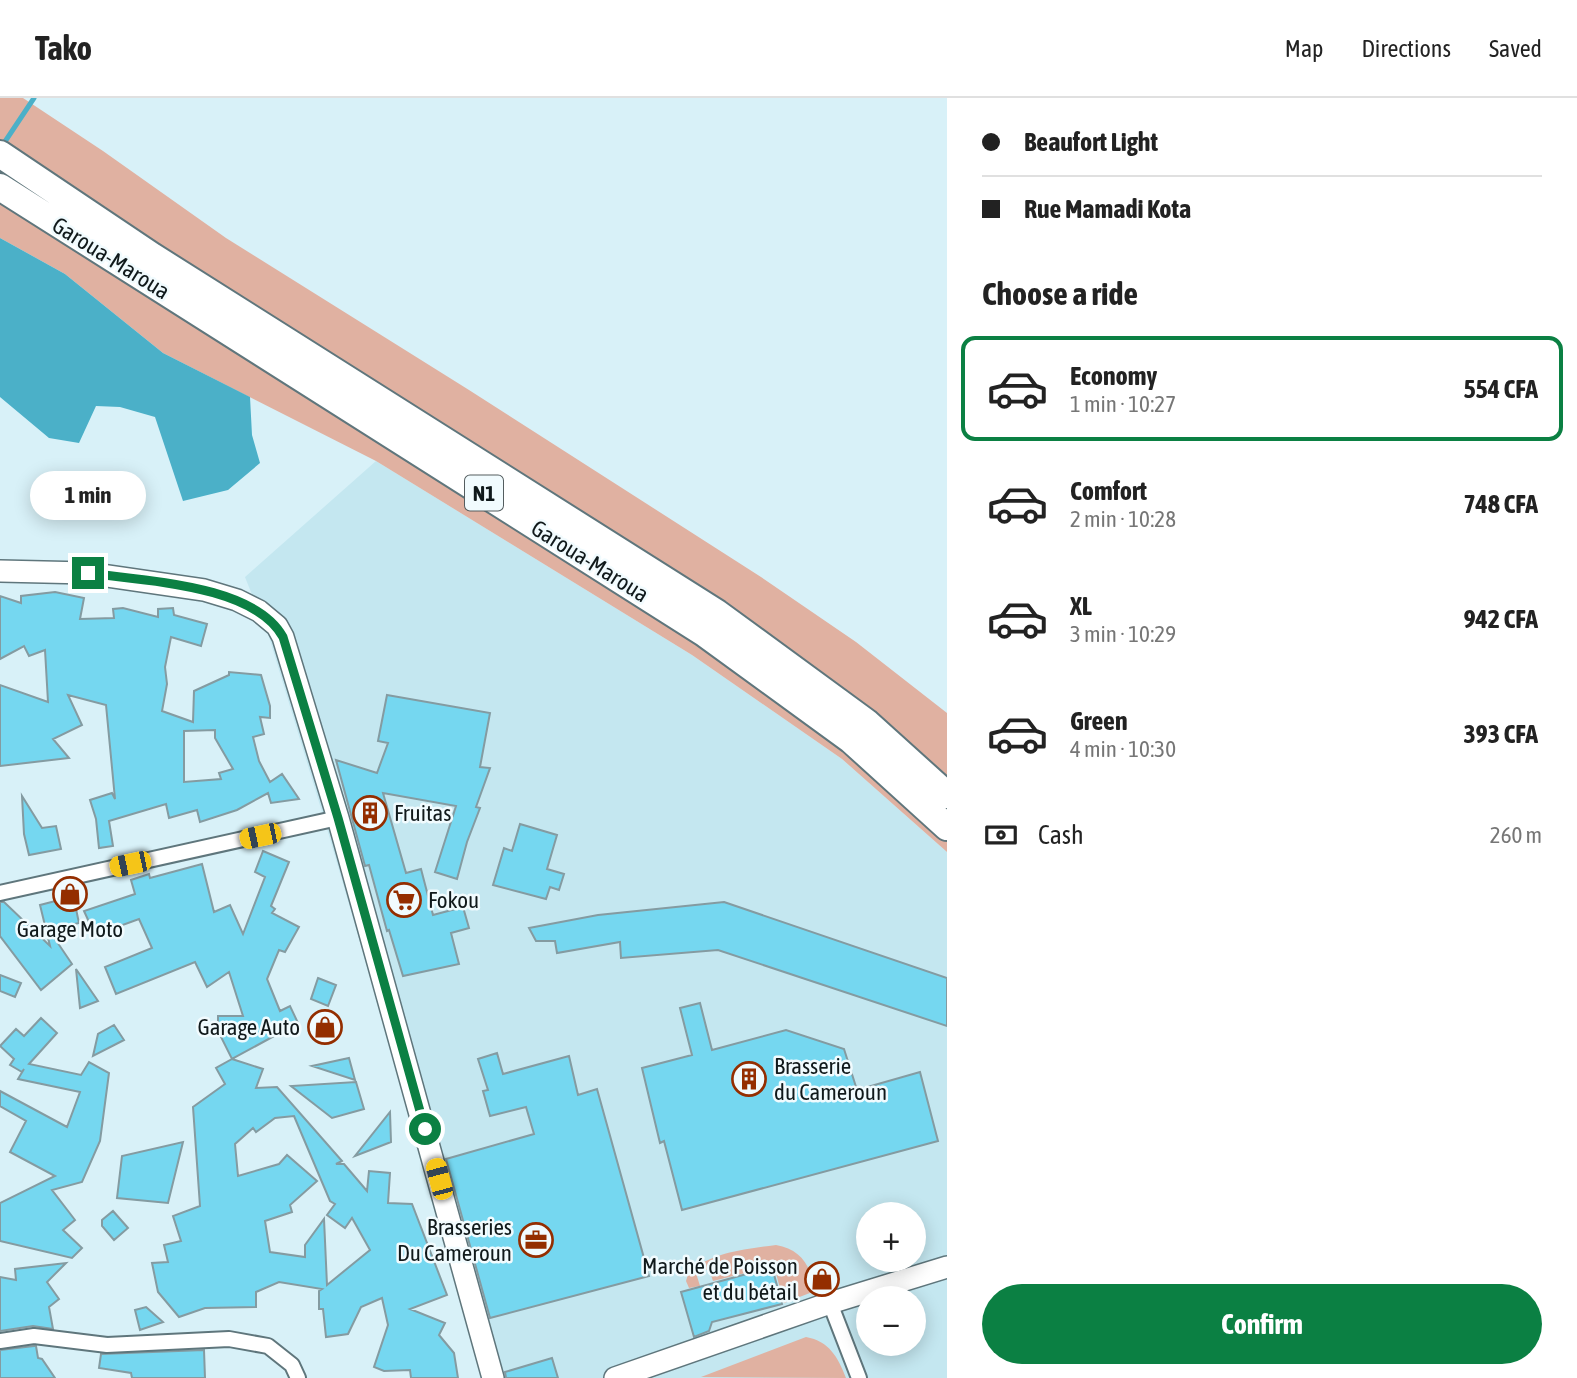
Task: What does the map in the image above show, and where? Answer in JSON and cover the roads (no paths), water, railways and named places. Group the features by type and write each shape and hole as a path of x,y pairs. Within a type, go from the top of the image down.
{"highway":[{"name":"Garoua-Maroua","path":"0,155 152,256 718,613 866,722 947,795"},
{"name":"Garoua-Maroua","path":"0,187 704,633 851,740 947,827"}],"main road":[{"path":"0,571 88,573 204,590 260,611 277,626 283,637 338,818 494,1378"},
{"path":"633,1376 830,1303 947,1267"}],"street":[{"path":"0,893 338,818"},
{"path":"830,1303 859,1378"},
{"path":"0,1341 34,1336 107,1345 229,1339 268,1346 292,1365 298,1378"}],"water":[{"path":"0,238 65,274 163,353 250,397 252,435 260,463 228,490 183,501 155,417 120,407 96,406 79,443 49,438 0,397"}],"waterway":[{"path":"2,146 34,98"}],"place":[{"name":"Fruitas","path":"370,813"},
{"name":"Garage Moto","path":"70,894"},
{"name":"Fokou","path":"404,900"},
{"name":"Garage Auto","path":"325,1027"},
{"name":"Brasserie du Cameroun","path":"749,1079"},
{"name":"Brasseries Du Cameroun","path":"536,1240"},
{"name":"Marché de Poisson et du bétail","path":"822,1279"}]}
